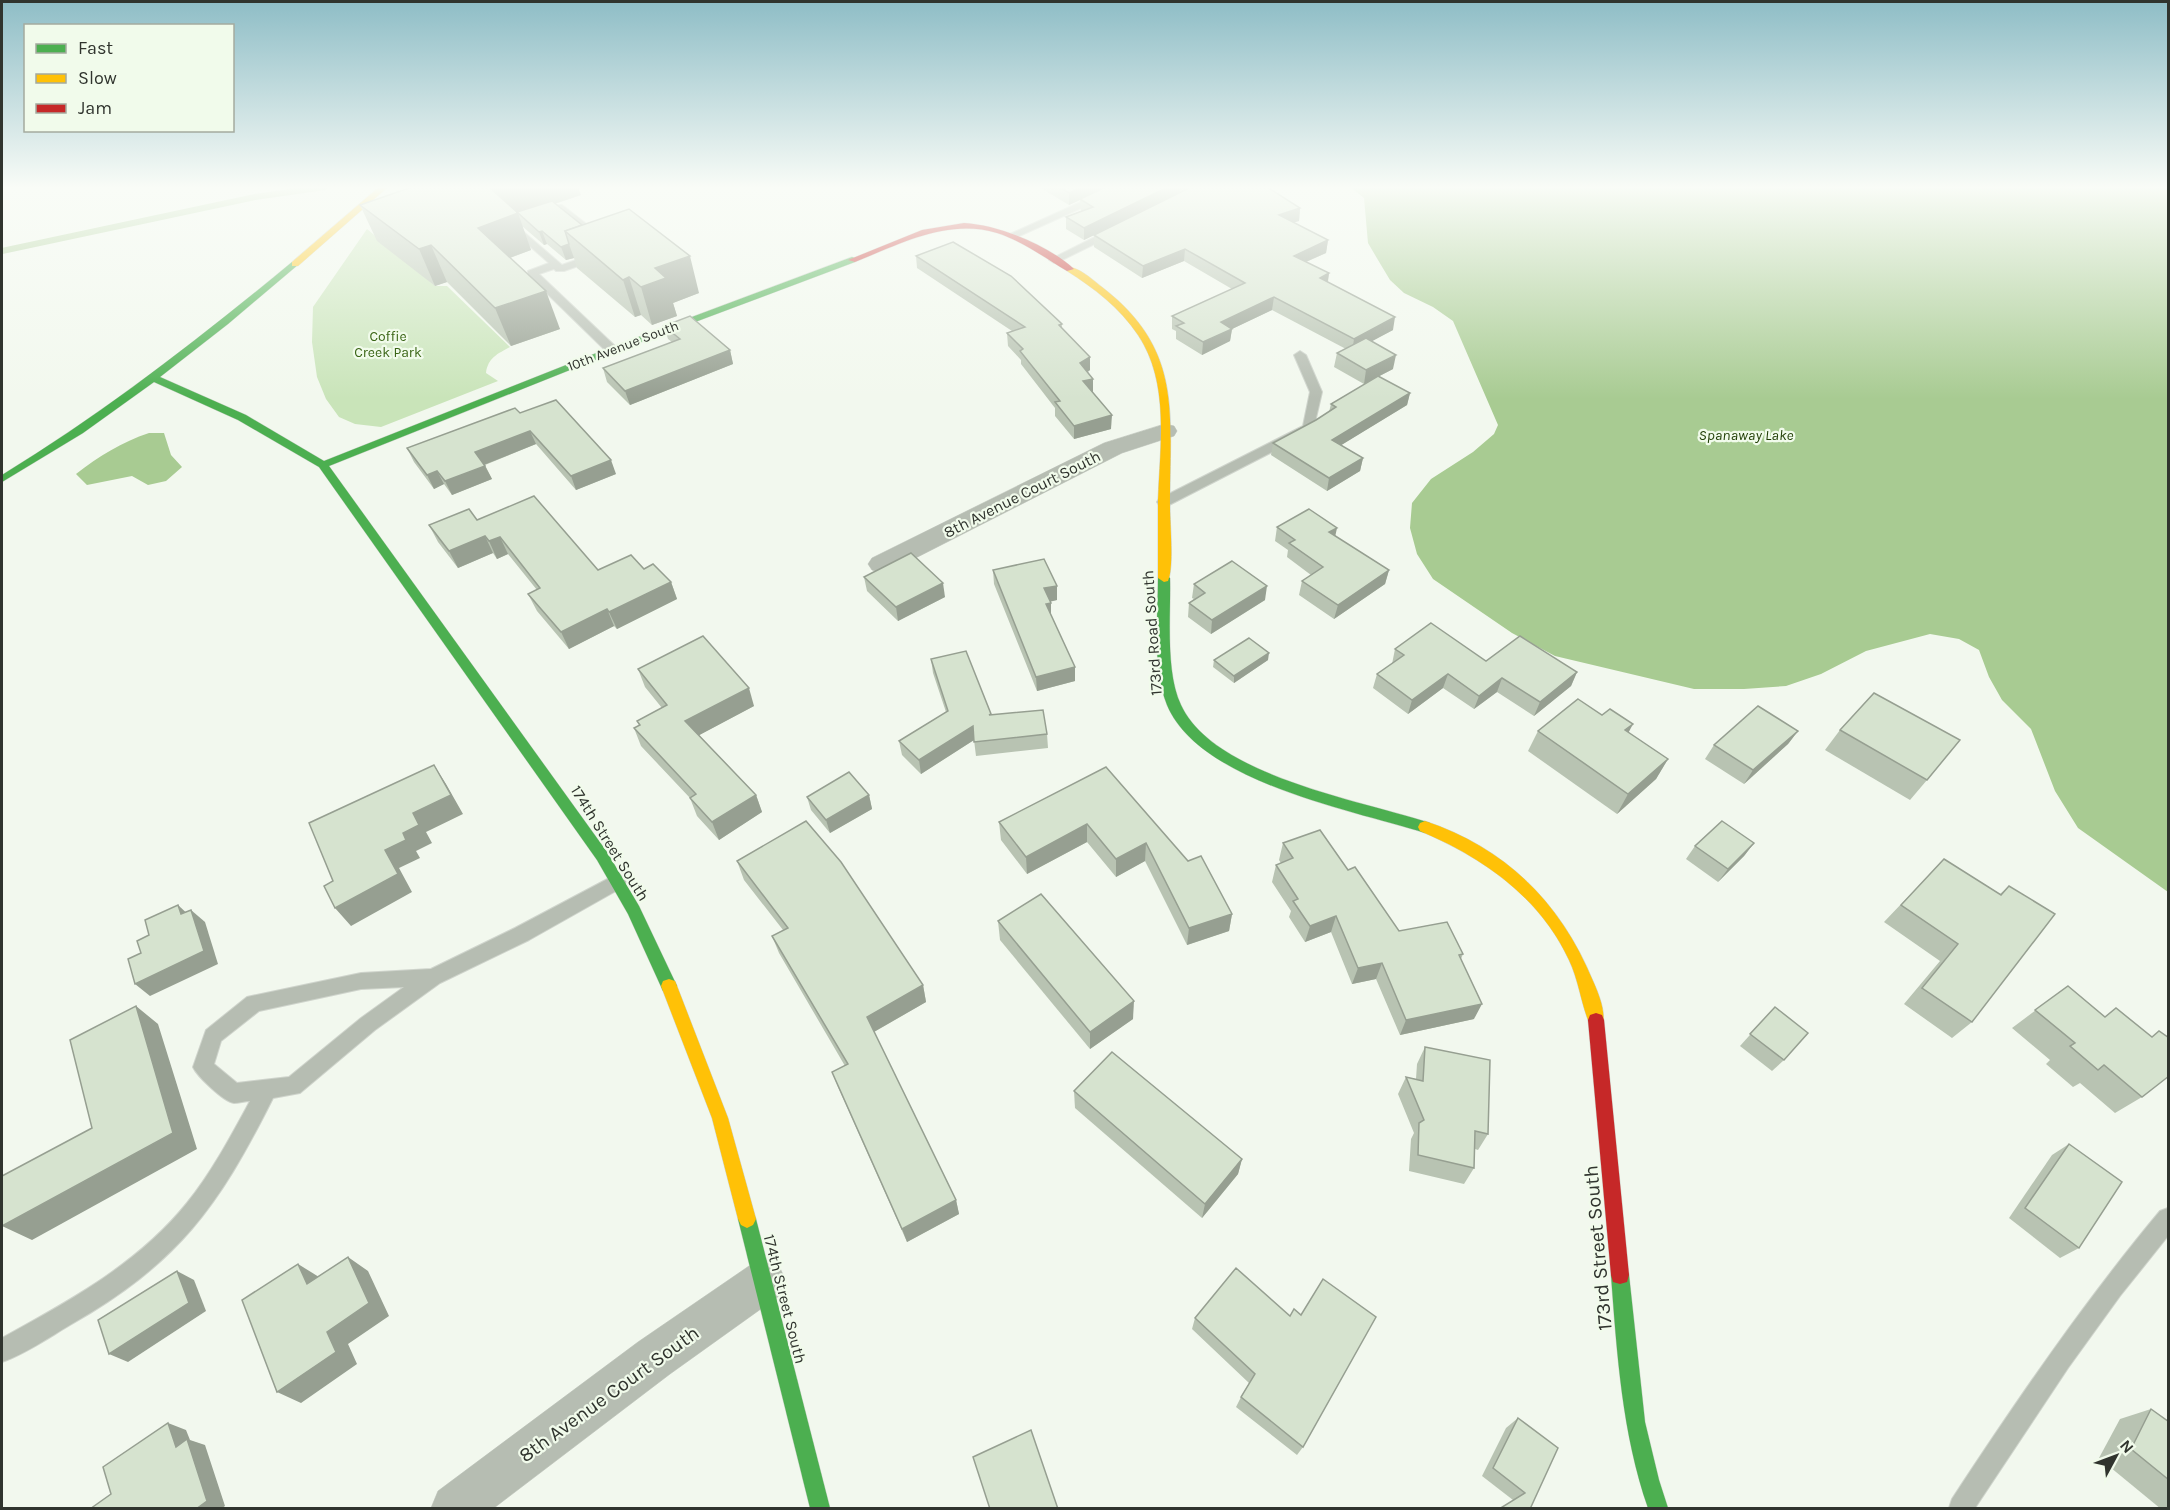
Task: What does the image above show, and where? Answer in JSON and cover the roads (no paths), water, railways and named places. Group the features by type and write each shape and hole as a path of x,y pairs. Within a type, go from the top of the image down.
{"street":[{"path":"2,479 50,452 156,379 300,257"},
{"name":"10th Avenue South","path":"323,465 612,350 857,257"},
{"name":"173rd Road South","path":"1050,257 1103,291 1123,309 1139,328 1155,354 1164,401 1163,574 1169,693 1178,716 1188,731 1239,768 1389,814 1473,847 1508,872 1545,908 1580,963 1586,983"},
{"name":"174th Street South","path":"156,379 247,416 296,445 323,465 544,771 602,856 634,911 672,996 720,1118 764,1281 819,1509"},
{"name":"8th Avenue Court South","path":"882,564 1113,448 1165,431"},
{"name":"173rd Street South","path":"1586,983 1599,1038 1633,1427 1658,1509"},
{"name":"8th Avenue Court South","path":"455,1509 654,1358 764,1281"}],"lane":[{"path":"549,257 560,269 584,257"},
{"path":"1054,260 1059,257"},
{"path":"556,264 532,273 612,350"},
{"path":"1164,501 1309,428 1316,392 1300,355"},
{"path":"433,977 361,981 254,1003 213,1036 203,1067 234,1093 293,1086 368,1024 433,977 522,934 617,882"},
{"path":"2,1350 82,1306 144,1261 182,1226 231,1159 266,1090"},
{"path":"1961,1509 2036,1392 2145,1247 2169,1219"}],"water":[{"name":"Spanaway Lake","path":"1377,257 2168,257 2168,892 2078,828 2055,791 2031,729 2002,700 1989,677 1979,650 1959,639 1930,634 1866,651 1821,674 1786,686 1694,689 1555,656 1512,633 1433,579 1417,554 1410,528 1412,503 1431,479 1473,452 1494,434 1498,425 1453,321 1433,307 1404,293 1390,280"},
{"path":"149,433 164,433 171,455 182,467 166,481 148,485 132,476 87,485 76,474 111,450"}],"park label":[{"name":"Coffie Creek Park","path":"388,344"}]}
